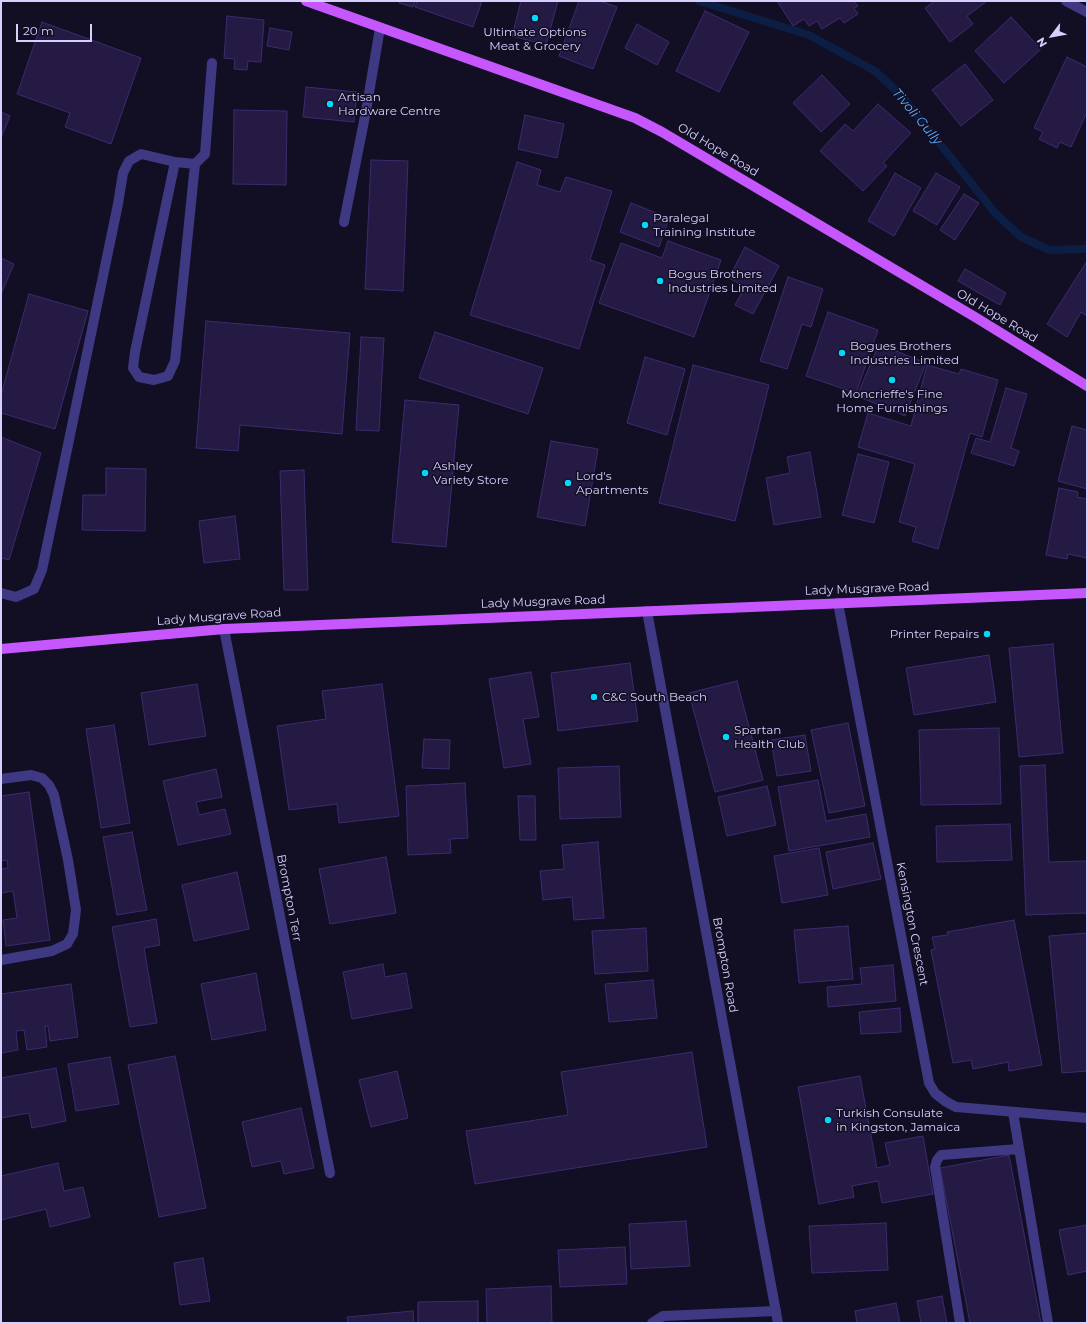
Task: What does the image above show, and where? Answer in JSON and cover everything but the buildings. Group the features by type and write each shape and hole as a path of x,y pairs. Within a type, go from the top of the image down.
{"main road":[{"name":"Old Hope Road","path":"306,1 635,118 662,132 975,317 1087,386"},
{"name":"Lady Musgrave Road","path":"1,649 224,628 1087,593"}],"street":[{"path":"1066,1 1087,12"},
{"path":"344,222 380,28"},
{"path":"174,162 133,368 139,377 154,380 168,376 175,360 195,164 205,154 212,63"},
{"path":"1,593 16,597 34,589 42,570 118,204 123,173 129,161 141,154 174,162 195,164"},
{"name":"Kensington Crescent","path":"838,603 929,1083 935,1094 956,1107 1087,1118"},
{"name":"Brompton Road","path":"647,611 778,1323"},
{"name":"Brompton Terr","path":"224,628 330,1173"},
{"path":"1,779 31,775 42,778 49,785 54,795 68,860 76,910 73,934 67,944 52,951 1,960"},
{"path":"1013,1112 1048,1323"},
{"path":"960,1323 935,1168 937,1160 941,1155 1019,1149"},
{"path":"652,1323 662,1316 776,1311"}],"waterway":[{"name":"Tivoli Gully","path":"699,1 809,35 875,71 902,96 995,213 1021,237 1050,250 1087,249"}],"place":[{"name":"Ultimate Options Meat & Grocery","path":"535,18"},
{"name":"Artisan Hardware Centre","path":"330,104"},
{"name":"Paralegal Training Institute","path":"645,225"},
{"name":"Bogus Brothers Industries Limited","path":"660,281"},
{"name":"Bogues Brothers Industries Limited","path":"842,353"},
{"name":"Moncrieffe's Fine Home Furnishings","path":"892,380"},
{"name":"Ashley Variety Store","path":"425,473"},
{"name":"Lord's Apartments","path":"568,483"},
{"name":"Printer Repairs","path":"987,634"},
{"name":"C&C South Beach","path":"594,697"},
{"name":"Spartan Health Club","path":"726,737"},
{"name":"Turkish Consulate in Kingston, Jamaica","path":"828,1120"}]}
